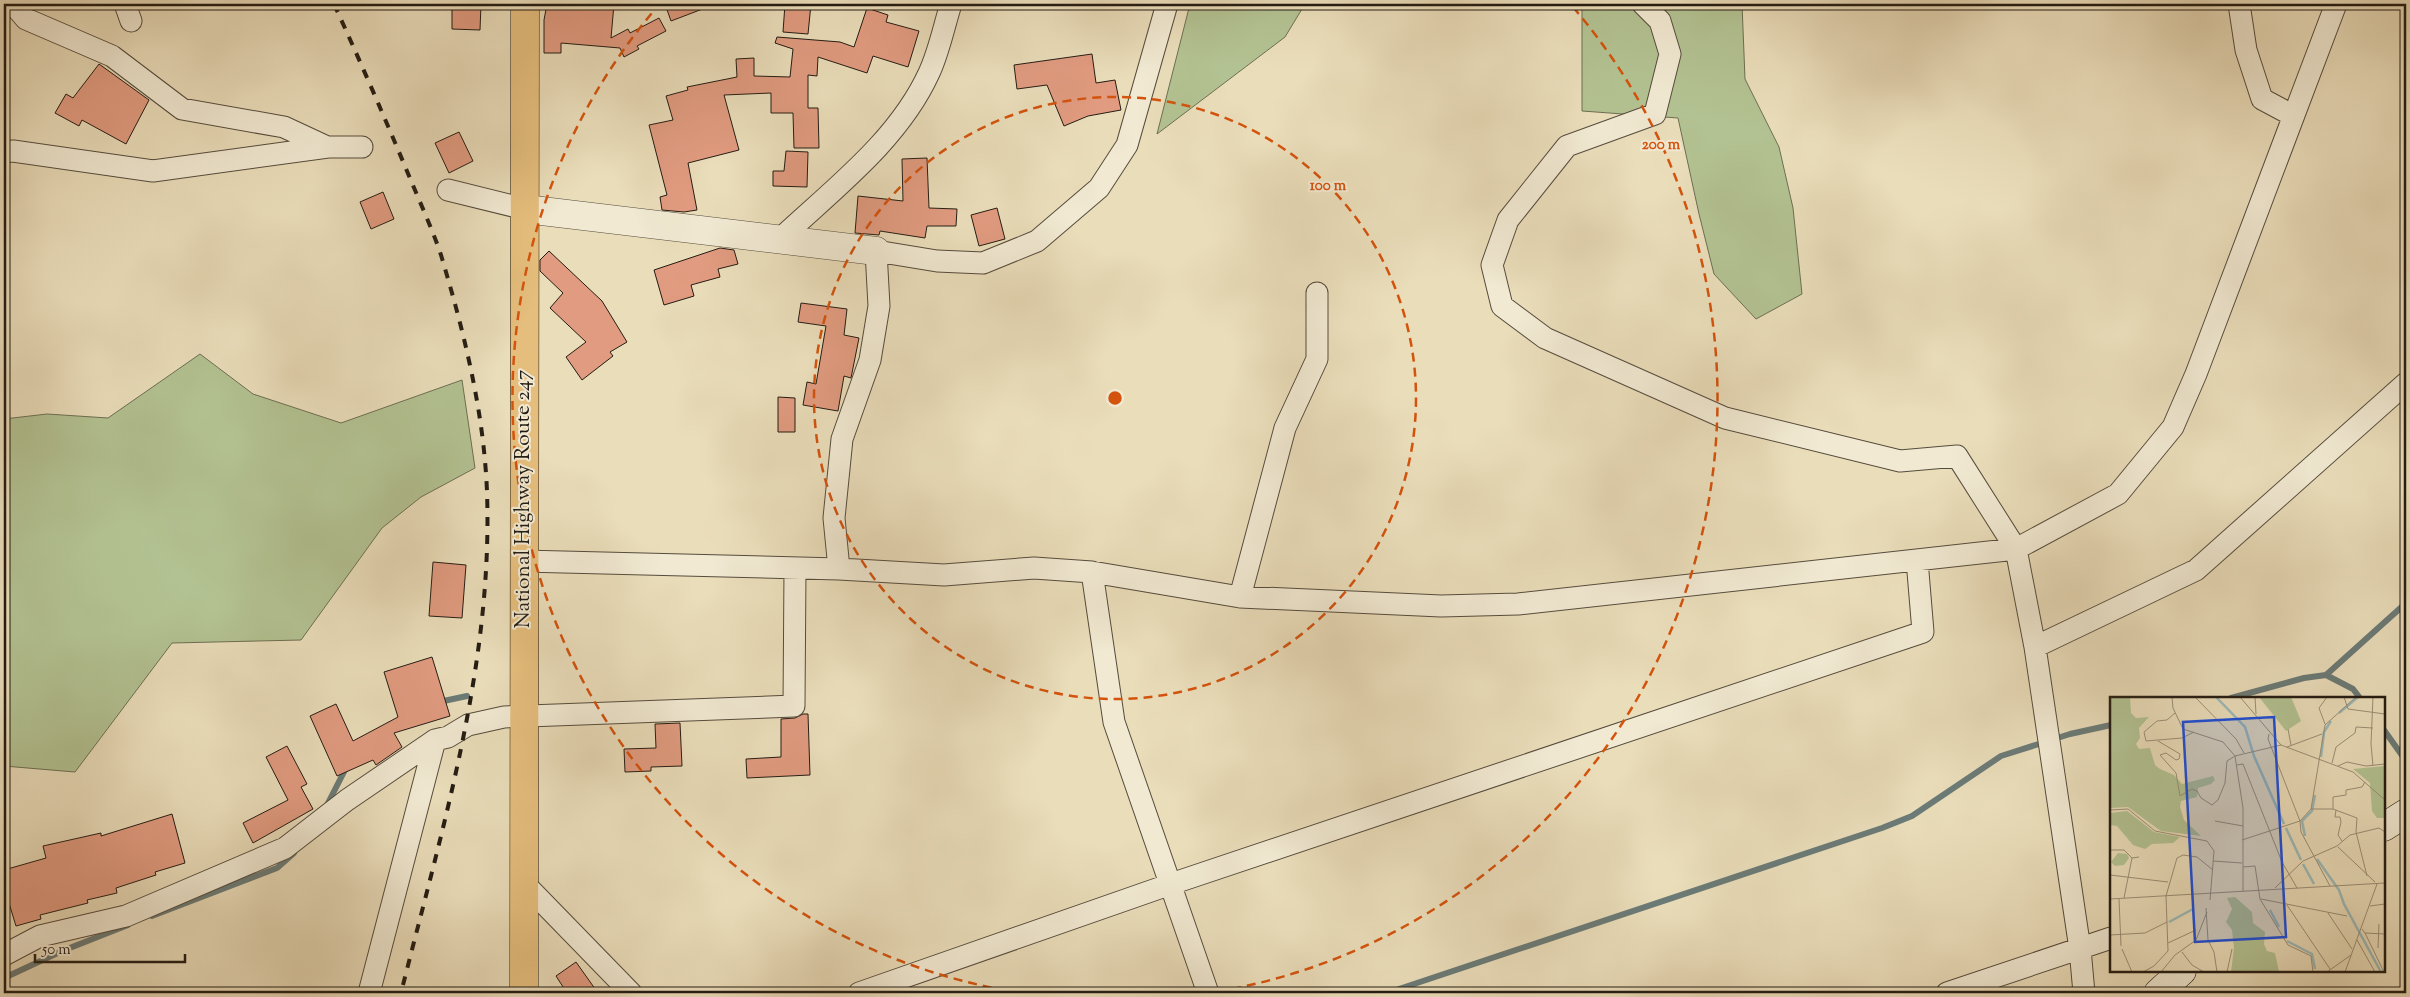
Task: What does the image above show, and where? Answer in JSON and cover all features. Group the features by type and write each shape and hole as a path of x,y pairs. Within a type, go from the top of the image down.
{"highway":[{"name":"National Highway Route 247","path":"524,993 522,881 525,4"}],"street":[{"path":"14,4 26,19 112,56 182,109 284,127 328,147"},
{"path":"779,240 874,151 902,119 929,73 951,4"},
{"path":"448,190 525,209 937,261 983,263 1037,241 1099,188 1127,145 1167,4"},
{"path":"1644,4 1660,21 1670,54 1655,114 1568,146 1508,220 1492,265 1502,306 1545,338 1725,418 1900,461 1957,456 2016,549 2036,647 2050,754 2080,949 2084,993"},
{"path":"2239,4 2246,50 2262,99 2292,115"},
{"path":"523,561 795,570 839,569 944,574 1034,568 1092,572 1240,597 1441,606 1518,604 2016,549 2118,494 2173,427 2196,374 2292,115 2336,4"},
{"path":"4,152 13,151 153,170 328,147 362,147"},
{"path":"839,569 834,518 842,439 870,360 879,306 876,252"},
{"path":"1240,597 1285,428 1317,359 1316,293"},
{"path":"2036,647 2196,570 2406,384"},
{"path":"859,993 1171,884 1923,632 1917,560"},
{"path":"4,955 40,936 126,916 285,848 347,800 435,740 448,737 468,725 504,717 794,706 795,570"},
{"path":"1092,572 1114,722 1208,993"},
{"path":"369,993 435,740"},
{"path":"2385,827 2406,812"},
{"path":"522,881 631,993"},
{"path":"1947,993 2110,938"},
{"path":"2158,993 2181,972"}],"green space":[{"path":"1190,4 1305,4 1285,37 1157,134"},
{"path":"1582,4 1742,4 1745,79 1779,147 1793,208 1802,294 1756,319 1714,274 1678,118 1582,111"},
{"path":"200,354 253,394 341,423 462,380 475,468 421,497 382,528 301,640 172,643 75,772 4,766 4,419 47,414 108,418"}],"building":[{"path":"452,4 481,4 480,30 452,29"},
{"path":"547,4 614,4 611,38 628,29 630,33 659,18 666,31 637,46 639,49 624,57 620,48 561,43 561,53 544,53 544,20"},
{"path":"665,4 713,4 713,5 671,21"},
{"path":"785,4 811,4 808,34 783,32"},
{"path":"867,8 888,15 886,22 919,31 908,67 873,56 867,73 818,57 817,76 808,75 808,108 818,108 819,148 794,148 793,113 771,113 771,93 724,95 739,150 688,163 697,210 684,212 662,210 660,197 667,195 649,125 673,120 666,96 688,90 687,87 737,77 736,59 754,58 754,76 790,77 793,49 775,43 777,37 840,42 854,47"},
{"path":"1092,54 1096,83 1115,80 1121,110 1088,116 1064,126 1047,85 1017,89 1014,65"},
{"path":"99,64 149,100 126,144 82,120 79,126 55,113 66,94 73,98"},
{"path":"459,132 473,161 449,173 435,143"},
{"path":"786,151 808,152 807,187 773,186 773,171 784,171"},
{"path":"927,158 929,208 957,209 956,226 927,226 925,238 880,231 879,235 855,233 858,196 903,201 902,159"},
{"path":"383,192 394,219 371,229 360,202"},
{"path":"997,208 1005,239 979,246 971,215"},
{"path":"720,248 734,250 738,264 718,269 720,277 691,285 694,296 664,305 654,270"},
{"path":"549,251 602,301 627,342 610,352 613,356 582,380 566,357 586,342 550,308 563,293 540,271 540,260"},
{"path":"801,303 847,309 844,335 859,338 851,378 844,376 838,411 803,405 807,382 816,384 826,326 798,322"},
{"path":"778,397 795,398 795,432 778,432"},
{"path":"433,562 466,565 462,618 429,616"},
{"path":"432,657 450,716 394,733 402,747 376,765 373,760 337,776 310,716 336,704 353,741 398,717 384,672"},
{"path":"808,714 810,775 747,778 746,759 781,757 781,719 795,718"},
{"path":"680,723 682,766 651,767 651,771 625,772 624,749 656,748 655,724"},
{"path":"287,746 307,784 301,787 313,809 253,843 243,823 288,800 266,757"},
{"path":"172,814 185,863 155,872 156,875 116,888 117,893 87,900 88,903 40,915 41,919 16,926 4,887 4,870 46,858 43,846 101,833 101,836"},
{"path":"576,962 598,993 567,993 556,976"}],"waterway":[{"path":"2235,697 2304,678 2326,675 2406,603"},
{"path":"2326,675 2353,689 2359,697"},
{"path":"439,702 467,696"},
{"path":"1387,993 1882,828 1912,816 2001,756 2070,734 2110,725"},
{"path":"2385,731 2406,761"},
{"path":"326,807 347,766"},
{"path":"152,916 277,868 294,853"},
{"path":"4,978 62,951 128,925"}],"railway":[{"path":"334,4 393,138 441,255 472,372 485,462 487,556 482,620 473,683 462,746 448,808 401,993"}]}
